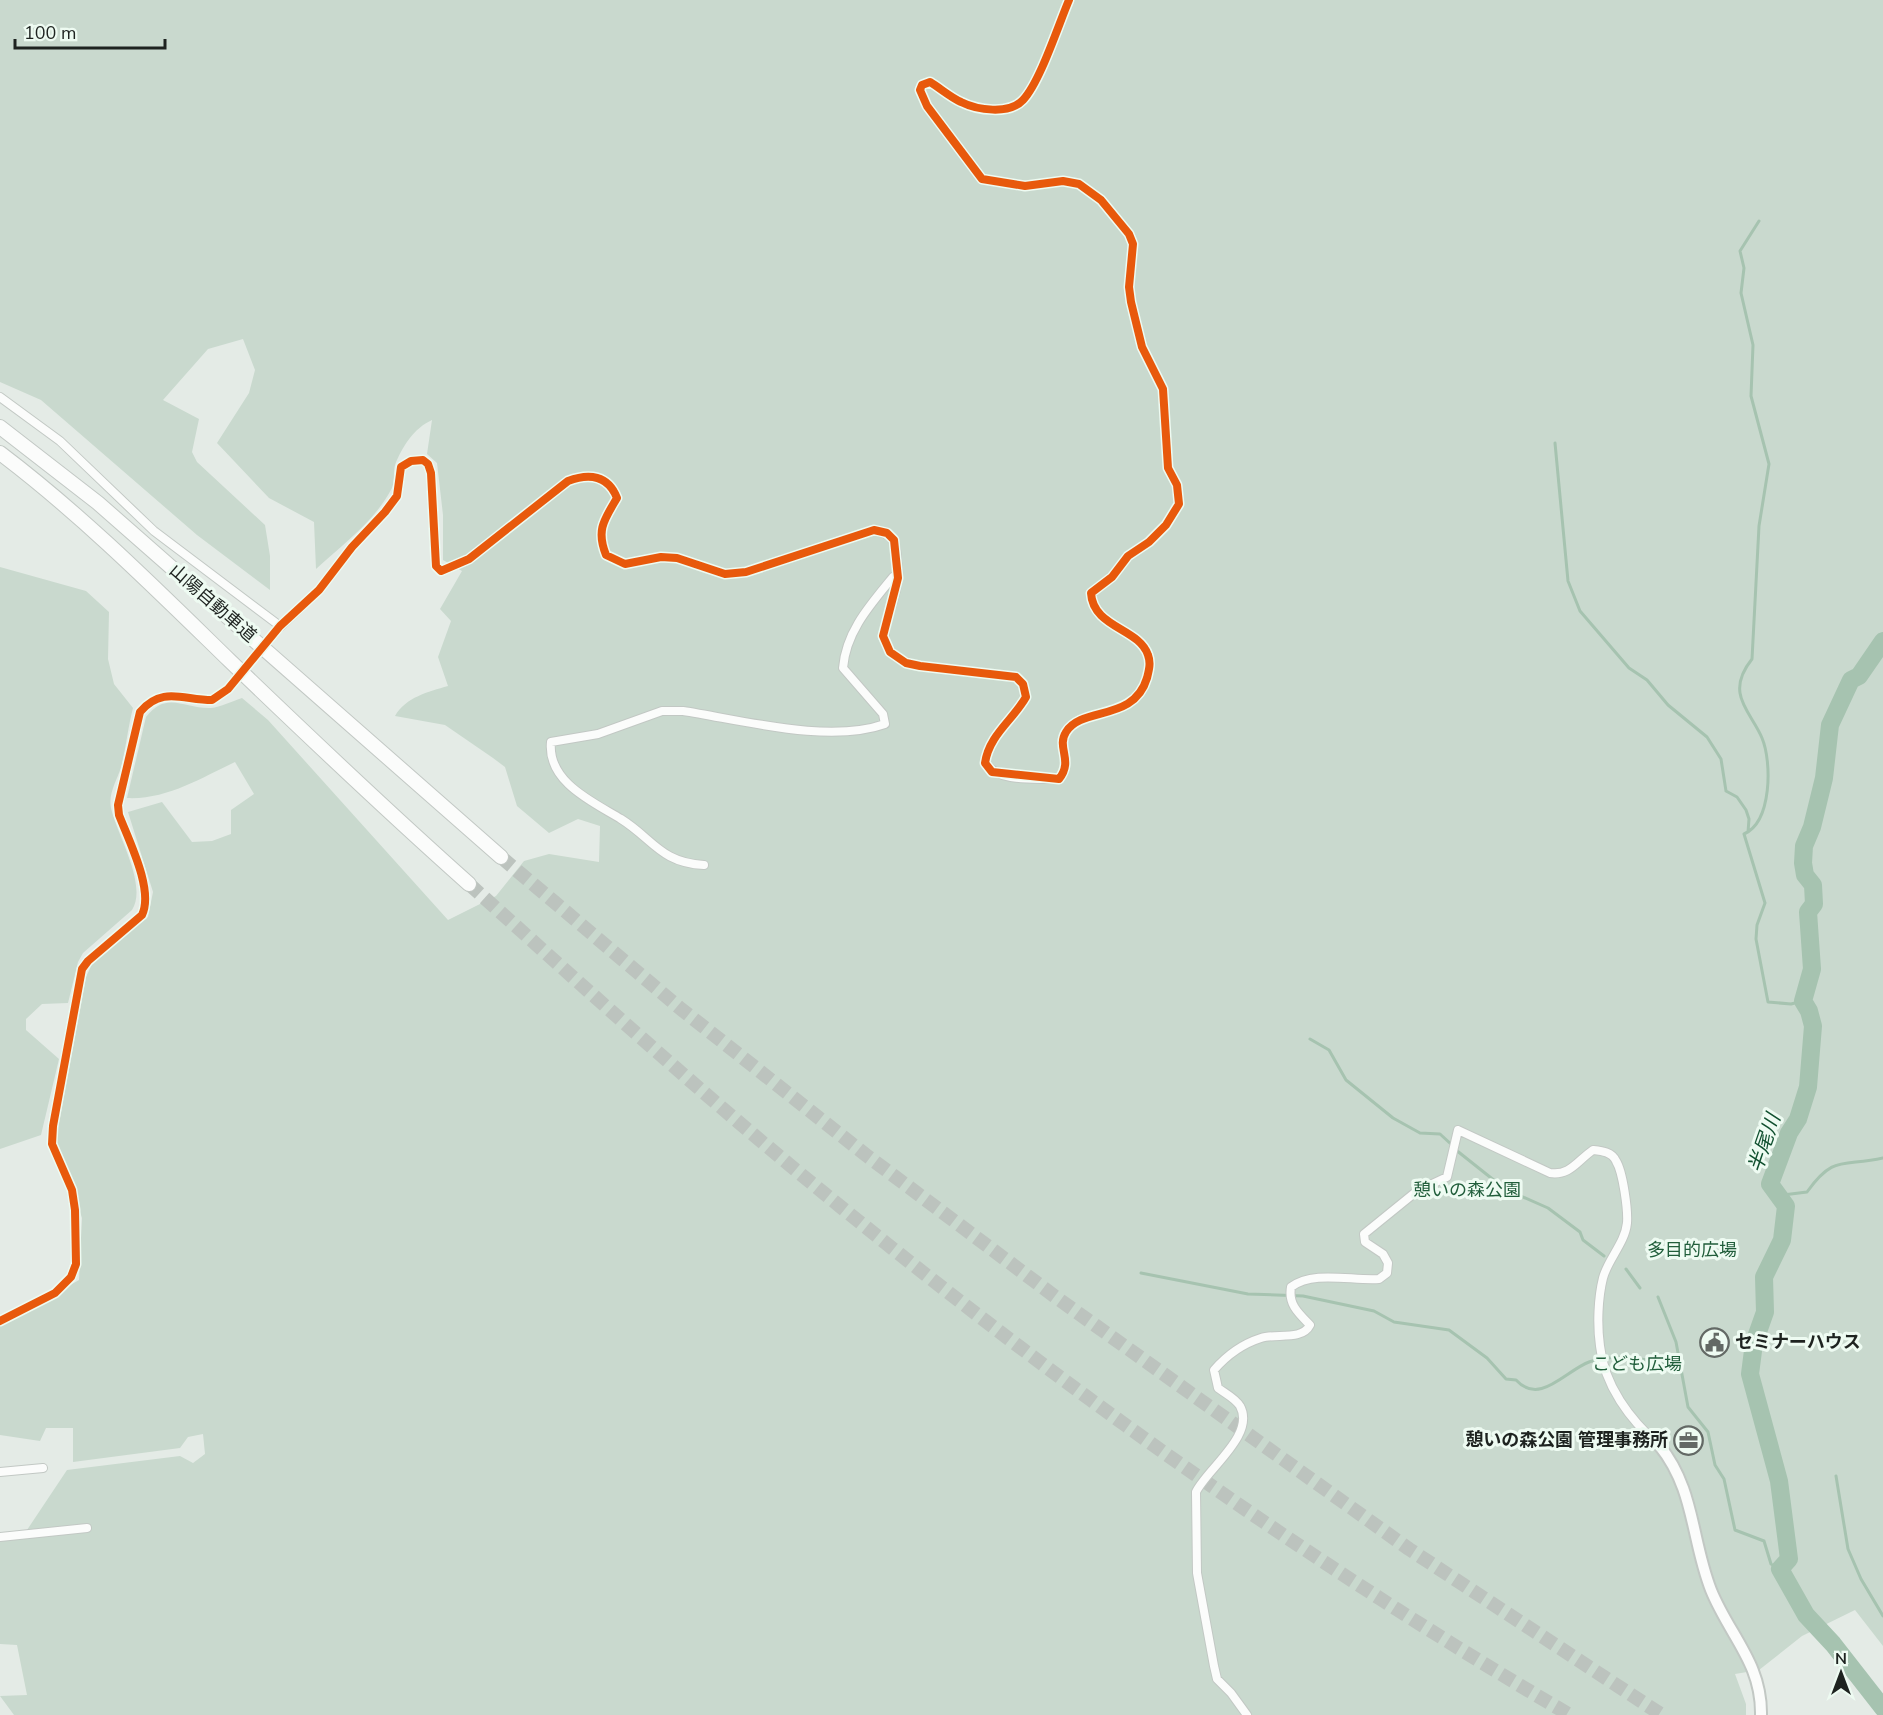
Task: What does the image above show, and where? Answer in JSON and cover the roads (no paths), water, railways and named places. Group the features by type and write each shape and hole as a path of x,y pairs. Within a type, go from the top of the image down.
{"highway":[{"name":"山陽自動車道","path":"0,428 98,503 501,857"},
{"name":"山陽自動車道","path":"0,453 76,514 135,568 346,773 469,884"}],"street":[{"path":"0,1321 55,1293 72,1277 76,1264 75,1210 72,1190 52,1144 53,1126 82,969 88,961 142,915 145,908 146,889 119,815 118,805 140,712 150,701 163,695 212,700 228,689 278,628 319,590 352,547 385,512 397,496 401,467 411,461 423,460 428,464 433,479 436,566 441,571 469,559 568,481 583,475 600,478 613,487 617,498 604,520 599,538 606,555 626,564 669,557 725,574 747,572 873,530 887,533 894,540 898,578 883,636 890,652 906,663 1016,677 1023,684 1026,697 1019,710 997,732 986,752 985,763 992,772 1059,779 1065,771 1067,759 1062,743 1065,733 1072,725 1122,707 1143,689 1150,664 1148,652 1097,613 1091,593 1112,578 1128,556 1149,542 1166,525 1179,504 1177,485 1168,468 1163,389 1142,347 1131,302 1130,287 1134,259 1130,234 1101,200 1079,184 1063,181 1024,186 982,178 927,106 920,90 922,85 930,82 963,103 983,108 1005,110 1022,102 1032,87 1069,0"},
{"path":"0,397 60,441 154,531 278,628"},
{"path":"704,865 683,864 652,845 620,818 587,800 556,770 549,754 550,742 598,734 662,711 683,711 823,732 857,732 885,724 883,714 843,668 843,662 853,630 867,608 893,577 898,578"},
{"path":"1247,1715 1217,1679 1197,1573 1196,1492 1206,1475 1229,1453 1239,1436 1242,1418 1242,1408 1233,1397 1218,1388 1214,1370 1239,1347 1262,1337 1299,1335 1307,1331 1310,1325 1292,1305 1291,1287 1299,1281 1315,1278 1379,1279 1387,1273 1388,1263 1383,1254 1365,1242 1364,1234 1417,1191 1447,1177 1458,1130 1535,1167 1560,1175 1571,1170 1593,1150 1605,1151 1616,1159 1627,1224 1604,1276 1599,1308 1601,1352 1618,1400 1642,1430 1672,1460 1684,1483 1712,1591 1754,1669 1761,1698 1761,1715"},
{"path":"0,1472 43,1468"},
{"path":"0,1537 87,1528"}],"waterway":[{"path":"1759,221 1740,251 1744,268 1741,293 1753,345 1751,396 1769,464 1759,526 1752,659 1742,675 1740,688 1743,704 1762,738 1768,776 1765,805 1753,827 1744,834 1765,903 1757,925 1756,939 1768,1002 1791,1004 1803,1001"},
{"path":"1555,443 1568,581 1580,611 1629,668 1647,680 1668,705 1707,737 1721,759 1726,791 1737,797 1746,810 1749,819 1748,832"},
{"name":"半尾川","path":"1883,641 1859,676 1851,680 1830,725 1824,778 1812,827 1804,846 1805,875 1813,885 1814,904 1808,912 1812,969 1803,1001 1809,1011 1813,1026 1808,1087 1798,1119 1789,1133 1770,1184 1786,1206 1782,1240 1764,1277 1765,1312 1754,1343 1750,1374 1779,1481 1789,1559 1780,1569 1806,1615 1833,1644 1883,1708"},
{"path":"1310,1039 1329,1050 1346,1080 1393,1118 1420,1133 1440,1134 1452,1145"},
{"path":"1456,1150 1505,1189 1548,1208 1580,1232 1583,1240 1604,1256"},
{"path":"1783,1199 1783,1195 1807,1192 1816,1180 1832,1167 1883,1158"},
{"path":"1626,1269 1640,1288"},
{"path":"1141,1273 1248,1294 1303,1296 1374,1311 1394,1322 1449,1330 1487,1358 1506,1379 1516,1380 1525,1387 1534,1389 1552,1384 1589,1362 1607,1358 1635,1358 1681,1368"},
{"path":"1658,1297 1676,1342 1688,1407 1708,1432 1715,1465 1724,1479 1735,1530 1764,1541 1771,1564 1780,1569"},
{"path":"1836,1476 1848,1549 1861,1579 1883,1616"}],"tunnel":[{"path":"501,857 681,1009 866,1155 1057,1298 1409,1549 1662,1715"},
{"path":"469,884 734,1119 1004,1335 1095,1403 1281,1534 1472,1657 1570,1715"}],"place":[{"name":"セミナーハウス","path":"1714,1342"},
{"name":"憩いの森公園 管理事務所","path":"1689,1440"}],"park label":[{"name":"憩いの森公園","path":"1467,1190"},
{"name":"多目的広場","path":"1692,1250"},
{"name":"こども広場","path":"1637,1364"}]}
